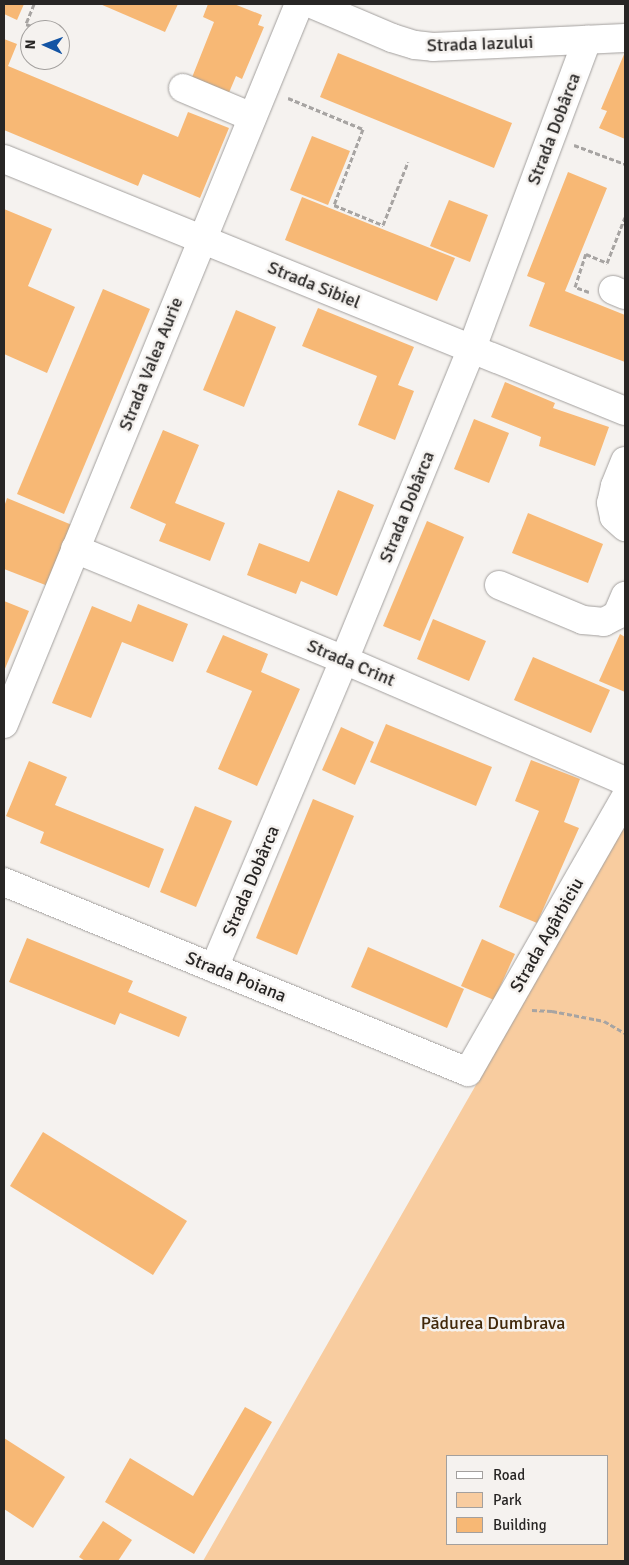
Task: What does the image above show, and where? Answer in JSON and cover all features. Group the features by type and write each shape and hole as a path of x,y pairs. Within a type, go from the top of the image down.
{"street":[{"name":"Strada Valea Aurie","path":"4,724 299,4"},
{"name":"Strada Iazului","path":"312,4 392,38 415,45 433,47 625,38"},
{"name":"Strada Dobârca","path":"214,968 344,660 472,348 587,40"},
{"path":"183,88 252,117"},
{"name":"Strada Sibiel","path":"4,159 625,411"},
{"path":"625,461 615,486 611,503 614,517 625,527"},
{"name":"Strada Crint","path":"75,549 344,660 625,781"},
{"path":"499,584 583,620 604,622 617,615 625,596"},
{"name":"Strada Agârbiciu","path":"468,1072 625,798"},
{"name":"Strada Poiana","path":"4,882 468,1072"}],"path":[{"path":"28,20 34,4"},
{"path":"264,88 363,129 334,205 383,225 408,162"},
{"path":"573,144 625,164"},
{"path":"504,1009 552,1011 604,1021 625,1033"}],"green space":[{"name":"Pădurea Dumbrava","path":"625,825 625,1561 203,1561"}],"building":[{"path":"4,4 24,4 17,20 4,14"},
{"path":"100,4 178,4 165,32"},
{"path":"208,4 234,4 262,15 258,25 264,27 242,79 236,76 228,95 191,80 214,22 203,17"},
{"path":"4,39 17,44 8,66 178,137 188,112 229,128 200,198 143,174 138,186 4,130"},
{"path":"625,52 625,139 599,128 607,111 601,109"},
{"path":"338,53 512,123 494,168 320,97"},
{"path":"312,136 350,151 328,205 290,190"},
{"path":"568,172 607,188 565,291 625,315 625,362 529,326 545,283 527,276"},
{"path":"302,197 455,258 437,301 285,240"},
{"path":"449,200 488,215 470,262 430,246"},
{"path":"4,209 52,229 28,286 75,307 47,373 4,354"},
{"path":"103,289 150,309 64,514 17,494"},
{"path":"318,308 414,347 398,385 414,391 395,440 358,425 377,376 302,346"},
{"path":"236,310 276,327 244,407 203,390"},
{"path":"505,382 555,403 553,408 609,427 595,466 539,446 541,437 491,417"},
{"path":"474,419 509,433 489,483 454,469"},
{"path":"163,430 199,445 175,503 225,523 210,561 159,541 166,524 130,508"},
{"path":"338,490 374,505 337,596 301,581 296,594 247,575 259,543 309,562"},
{"path":"7,498 72,525 48,586 4,569 4,507"},
{"path":"528,513 603,544 588,583 512,553"},
{"path":"427,521 464,537 420,641 383,626"},
{"path":"4,601 29,611 4,671"},
{"path":"138,604 188,624 173,662 122,642 91,718 52,703 92,606 131,622"},
{"path":"433,619 486,641 469,681 417,659"},
{"path":"620,634 625,637 625,692 599,681"},
{"path":"223,635 268,654 261,672 300,689 257,786 218,769 252,691 206,672"},
{"path":"533,657 610,690 591,733 514,700"},
{"path":"386,724 492,767 476,806 370,762"},
{"path":"341,727 374,742 355,785 322,770"},
{"path":"531,760 580,779 564,822 579,828 537,923 499,907 539,811 515,801"},
{"path":"29,761 67,777 55,805 164,849 149,888 40,843 44,832 6,816"},
{"path":"313,799 354,816 297,955 256,938"},
{"path":"195,806 232,821 196,907 160,892"},
{"path":"27,938 133,981 128,992 187,1017 179,1037 120,1013 115,1025 9,982"},
{"path":"482,939 515,954 494,1000 461,986"},
{"path":"368,947 464,989 447,1028 351,987"},
{"path":"43,1132 187,1221 153,1275 10,1186"},
{"path":"245,1407 272,1422 194,1554 105,1502 130,1458 193,1496"},
{"path":"4,1438 65,1477 33,1528 4,1509"},
{"path":"103,1521 132,1540 118,1561 85,1561 79,1557"}]}
